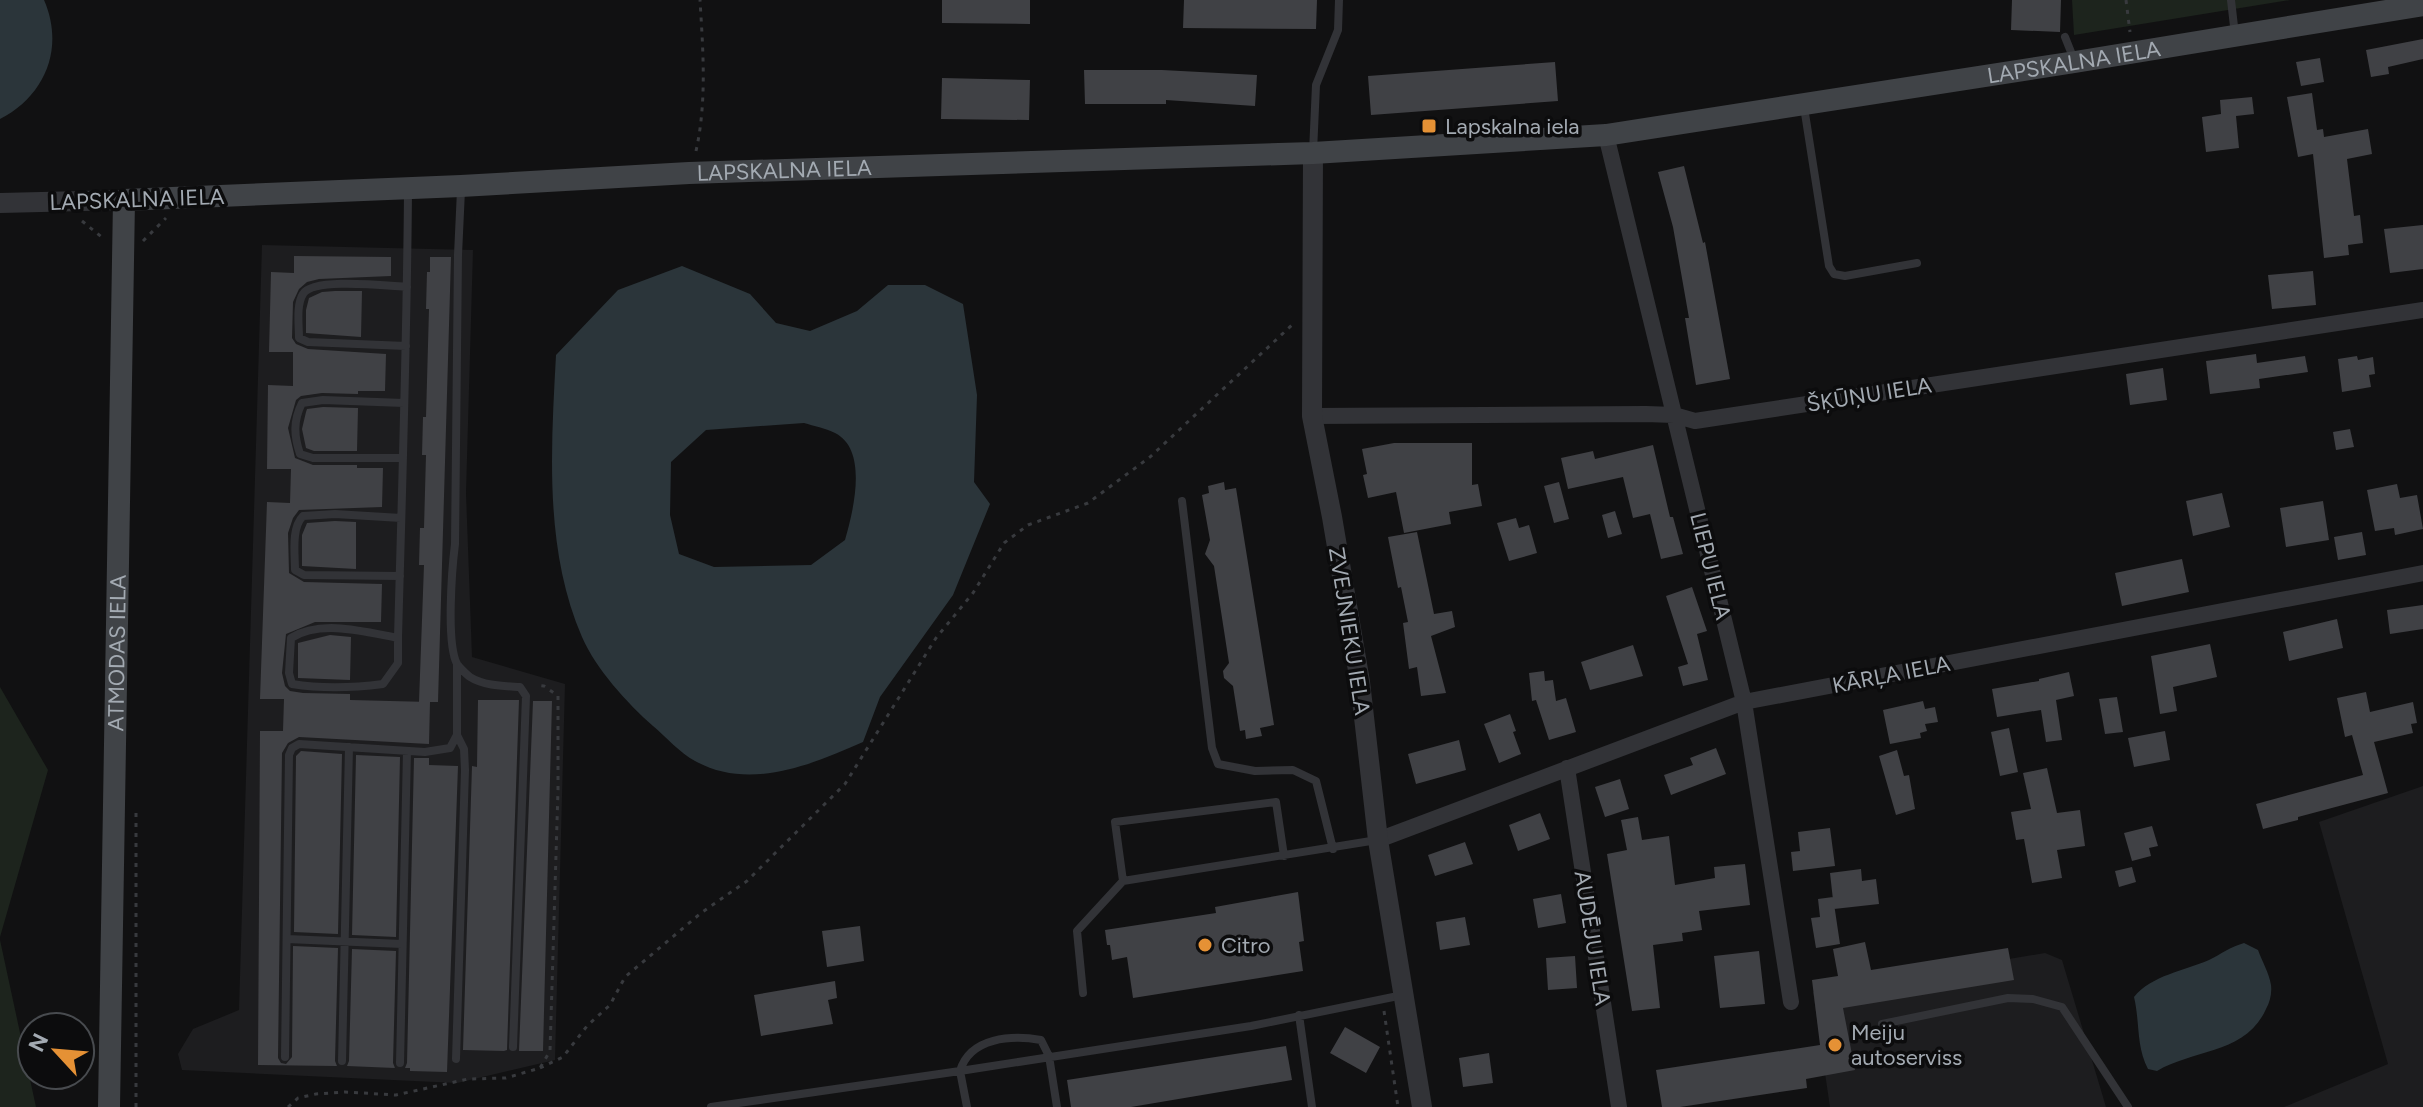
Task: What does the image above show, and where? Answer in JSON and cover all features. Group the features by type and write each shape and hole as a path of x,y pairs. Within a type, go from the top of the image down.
{"main road":[{"name":"LAPSKALNA IELA","path":"124,200 689,173 1313,153 1606,135 2423,5"},
{"name":"ATMODAS IELA","path":"109,1107 124,200"}],"street":[{"name":"LIEPU IELA","path":"1606,135 1744,702 1791,1002"},
{"name":"ZVEJNIEKU IELA","path":"1313,153 1312,416 1360,682 1378,840 1422,1107"},
{"name":"LAPSKALNA IELA","path":"0,203 124,200"},
{"name":"ŠĶŪŅU IELA","path":"1312,416 1674,415 1695,421 2423,310"},
{"name":"KĀRĻA IELA","path":"1378,840 1744,702 2423,573"},
{"name":"AUDĒJU IELA","path":"1567,768 1619,1107"}],"lane":[{"path":"1313,153 1316,85 1338,30 1339,0"},
{"path":"2231,0 2235,36"},
{"path":"2065,37 2075,62"},
{"path":"1803,103 1829,266 1834,274 1845,276 1917,263"},
{"path":"456,1059 465,770 464,749 457,735 457,663 451,579 455,544 461,186"},
{"path":"398,638 342,629 302,630 291,638 289,673 292,684 313,688 355,688 383,684 398,663 408,187"},
{"path":"406,346 308,342 299,338 299,316 302,295 312,286 407,287"},
{"path":"403,458 313,458 300,454 295,439 295,416 302,403 323,400 404,403"},
{"path":"1182,501 1212,748 1218,764 1255,771 1293,770 1316,781 1333,849"},
{"path":"400,576 304,575 295,570 294,549 298,521 303,516 335,514 401,518"},
{"path":"457,663 471,678 520,687 526,696 513,1047"},
{"path":"285,1057 289,755 292,748 299,744 425,752 450,748 457,735"},
{"path":"342,1061 349,747"},
{"path":"400,1063 407,751"},
{"path":"1123,881 1115,822 1276,802 1284,856"},
{"path":"1083,993 1077,931 1123,881 1378,840"},
{"path":"287,939 402,944"},
{"path":"711,1107 1223,1030 1404,995"},
{"path":"1882,1024 2008,998 2033,999 2062,1007 2128,1107"},
{"path":"1299,1015 1312,1107"},
{"path":"967,1107 960,1071 964,1058 976,1046 1022,1037 1041,1040 1049,1056 1057,1107"}],"path":[{"path":"689,173 701,119 703,56 700,0"},
{"path":"2126,0 2130,32"},
{"path":"77,217 113,247"},
{"path":"288,1107 298,1098 316,1094 396,1095 468,1079 506,1078 563,1057 587,1026 610,1005 625,977 701,913 747,881 845,784 936,638 973,593 1004,543 1028,525 1088,503 1150,457 1292,325"},
{"path":"520,687 544,686 558,696 550,1051 540,1068"},
{"path":"1382,999 1398,1107"}],"shaded area":[{"path":"0,0 44,0 52,36 47,69 39,84 16,109 0,119"},
{"path":"2072,0 2290,0 2074,35"},
{"path":"262,245 473,250 466,493 472,657 565,684 555,1060 457,1083 182,1070 178,1054 193,1029 239,1010"},
{"path":"682,266 750,294 776,323 810,331 857,311 888,285 925,285 963,304 977,395 974,482 990,504 953,595 880,697 863,742 822,759 780,771 737,774 716,770 684,754 643,717 613,685 588,649 570,603 556,534 552,462 556,355 618,290","holes":["804,423 835,433 846,441 852,453 856,482 845,540 811,565 714,567 679,554 670,515 671,462 706,430"]},
{"path":"0,687 48,770 0,937"},
{"path":"2423,786 2423,1107 2284,1107 2388,1064 2319,822"},
{"path":"0,940 16,1014 16,1091 33,1091 36,1107 0,1107"},
{"path":"2244,943 2258,950 2271,985 2269,1003 2257,1024 2246,1035 2218,1049 2157,1071 2148,1069 2142,1052 2134,997 2150,983"},
{"path":"2045,953 2062,960 2106,1107 1830,1107 1813,992"}],"building":[{"path":"942,0 1030,0 1030,24 942,23"},
{"path":"1184,0 1317,0 1316,29 1183,28"},
{"path":"2012,0 2061,0 2060,32 2011,30"},
{"path":"2423,39 2423,59 2388,67 2389,74 2371,77 2366,50"},
{"path":"2320,58 2324,82 2301,86 2296,62"},
{"path":"1555,62 1558,101 1371,115 1368,76"},
{"path":"1084,70 1257,75 1255,106 1166,100 1166,104 1085,104"},
{"path":"942,78 1030,80 1029,120 941,119"},
{"path":"2312,93 2317,130 2323,129 2324,137 2368,129 2372,154 2347,159 2354,216 2360,215 2363,243 2348,245 2349,255 2324,258 2313,154 2298,157 2287,97"},
{"path":"2252,97 2254,114 2236,116 2239,148 2206,152 2202,117 2221,114 2220,100"},
{"path":"1684,166 1705,242 1730,379 1696,385 1685,318 1689,318 1673,227 1658,172"},
{"path":"2423,225 2423,269 2390,273 2384,229"},
{"path":"294,256 391,257 391,276 307,282 299,289 293,302 292,338 296,344 308,349 386,354 385,391 322,393 301,396 296,400 288,428 295,458 313,465 383,468 382,507 299,510 288,533 289,573 304,582 382,584 381,622 315,622 286,634 282,673 285,686 290,691 303,693 350,694 350,700 430,702 429,744 299,737 288,743 282,753 278,1058 286,1064 292,1057 293,946 338,948 337,1066 258,1065 260,731 283,731 284,699 260,699 267,502 290,503 291,469 267,469 268,385 293,386 293,352 269,352 271,272 294,273"},
{"path":"430,257 451,257 438,702 419,702 424,565 419,565 420,528 424,528 426,455 422,455 423,417 426,417 429,309 426,309"},
{"path":"2313,271 2316,305 2272,309 2268,275"},
{"path":"362,291 361,337 306,333 309,298 322,292"},
{"path":"2256,354 2257,363 2305,356 2308,372 2259,379 2260,388 2210,394 2206,361"},
{"path":"2357,356 2358,360 2373,357 2375,374 2369,375 2371,387 2342,392 2338,359"},
{"path":"2163,368 2167,400 2130,405 2126,374"},
{"path":"358,408 357,451 314,451 306,448 302,429 307,409"},
{"path":"2350,429 2354,447 2336,450 2333,432"},
{"path":"1394,443 1472,443 1472,485 1478,484 1482,506 1449,512 1451,524 1404,533 1396,492 1368,498 1363,475 1367,474 1362,449"},
{"path":"1653,445 1670,517 1673,517 1683,554 1661,559 1650,514 1633,518 1623,477 1568,489 1561,458 1593,451 1595,459"},
{"path":"1224,482 1225,490 1236,488 1274,725 1260,728 1262,736 1246,739 1245,730 1240,731 1233,686 1224,678 1223,671 1229,663 1214,566 1205,554 1210,540 1202,495 1209,493 1208,486"},
{"path":"1559,482 1569,519 1554,523 1544,486"},
{"path":"2397,484 2400,498 2417,495 2423,529 2395,535 2394,528 2375,531 2367,490"},
{"path":"2222,493 2230,527 2193,536 2186,501"},
{"path":"2323,501 2329,540 2286,547 2280,508"},
{"path":"1615,511 1622,534 1608,538 1602,515"},
{"path":"1516,518 1519,528 1529,525 1537,553 1509,561 1497,523"},
{"path":"356,522 356,569 302,566 302,535 307,523"},
{"path":"1417,532 1434,614 1452,611 1455,627 1431,636 1446,693 1421,696 1417,667 1409,669 1403,623 1408,622 1388,537"},
{"path":"2362,532 2366,555 2338,560 2334,537"},
{"path":"2182,559 2189,592 2122,606 2115,573"},
{"path":"1692,587 1707,631 1697,634 1708,680 1683,686 1678,667 1688,664 1666,596"},
{"path":"2423,605 2423,629 2390,634 2387,610"},
{"path":"2337,619 2343,648 2289,661 2283,632"},
{"path":"330,635 351,637 350,680 298,678 298,643"},
{"path":"2210,644 2217,677 2173,687 2177,711 2160,714 2151,656"},
{"path":"1633,645 1643,676 1590,690 1581,662"},
{"path":"1544,671 1545,681 1553,680 1556,701 1566,698 1576,732 1549,740 1536,700 1532,701 1529,673"},
{"path":"2069,672 2074,696 2056,700 2062,740 2046,742 2041,710 1997,717 1992,689"},
{"path":"2366,692 2370,712 2413,702 2417,723 2411,724 2413,733 2374,742 2388,793 2263,829 2256,804 2363,775 2352,735 2345,737 2337,698"},
{"path":"2117,697 2123,732 2105,734 2099,699"},
{"path":"478,700 519,700 507,1050 504,1051 463,1050 472,766 477,767"},
{"path":"533,701 552,701 543,1051 519,1051"},
{"path":"1923,701 1925,709 1935,707 1938,722 1925,724 1927,731 1920,733 1921,738 1890,744 1883,710"},
{"path":"1510,714 1521,754 1499,763 1484,724"},
{"path":"2009,728 2018,772 2000,776 1991,732"},
{"path":"2165,731 2170,760 2134,767 2128,738"},
{"path":"1459,740 1466,770 1416,784 1408,754"},
{"path":"1716,748 1726,774 1671,795 1664,775 1693,765 1690,758"},
{"path":"1897,750 1904,776 1909,775 1915,809 1896,815 1879,756"},
{"path":"301,751 342,754 338,934 294,932 296,756"},
{"path":"356,755 400,757 396,937 352,935"},
{"path":"414,758 429,758 429,765 458,766 447,1072 410,1071 410,1068 405,1068"},
{"path":"2047,768 2057,813 2080,810 2085,846 2057,850 2062,878 2032,883 2024,839 2016,840 2011,812 2031,809 2023,773"},
{"path":"1620,779 1629,809 1605,817 1595,787"},
{"path":"1540,813 1550,839 1518,851 1509,825"},
{"path":"1638,817 1642,840 1669,836 1675,885 1715,878 1714,867 1745,864 1750,905 1699,911 1702,930 1682,933 1683,941 1653,945 1660,1008 1632,1011 1607,854 1627,850 1621,820"},
{"path":"2152,826 2158,846 2149,848 2151,856 2132,861 2124,833"},
{"path":"1830,828 1835,866 1793,871 1791,852 1800,851 1798,832"},
{"path":"1465,842 1473,864 1435,876 1428,855"},
{"path":"2132,867 2136,882 2119,887 2115,871"},
{"path":"1861,869 1862,881 1876,879 1879,904 1834,909 1830,873"},
{"name":"Citro","path":"1298,892 1304,941 1299,942 1303,971 1133,998 1127,957 1112,960 1110,945 1107,945 1105,930 1216,913 1215,907"},
{"path":"1561,894 1566,923 1538,928 1533,899"},
{"path":"1833,897 1840,944 1816,948 1811,918 1820,917 1818,899"},
{"path":"1465,917 1470,945 1440,950 1436,922"},
{"path":"860,926 864,961 827,967 822,931"},
{"path":"1865,942 1871,970 2008,948 2014,980 1843,1008 1855,1070 1806,1079 1807,1088 1662,1107 1656,1070 1820,1045 1812,980 1838,976 1833,949"},
{"path":"352,949 396,951 395,1068 347,1066"},
{"path":"1759,951 1765,1004 1720,1008 1714,956"},
{"path":"1575,956 1577,988 1548,990 1546,958"},
{"path":"835,981 837,998 828,1000 833,1024 761,1036 754,995"},
{"path":"1345,1027 1380,1047 1366,1073 1330,1053"},
{"path":"1286,1046 1292,1080 1131,1107 1071,1107 1067,1080"},
{"path":"1489,1053 1493,1083 1463,1087 1459,1058"}],"place":[{"name":"Lapskalna iela","path":"1429,126"},
{"name":"Citro","path":"1205,945"},
{"name":"Meiju autoserviss","path":"1835,1045"}]}
